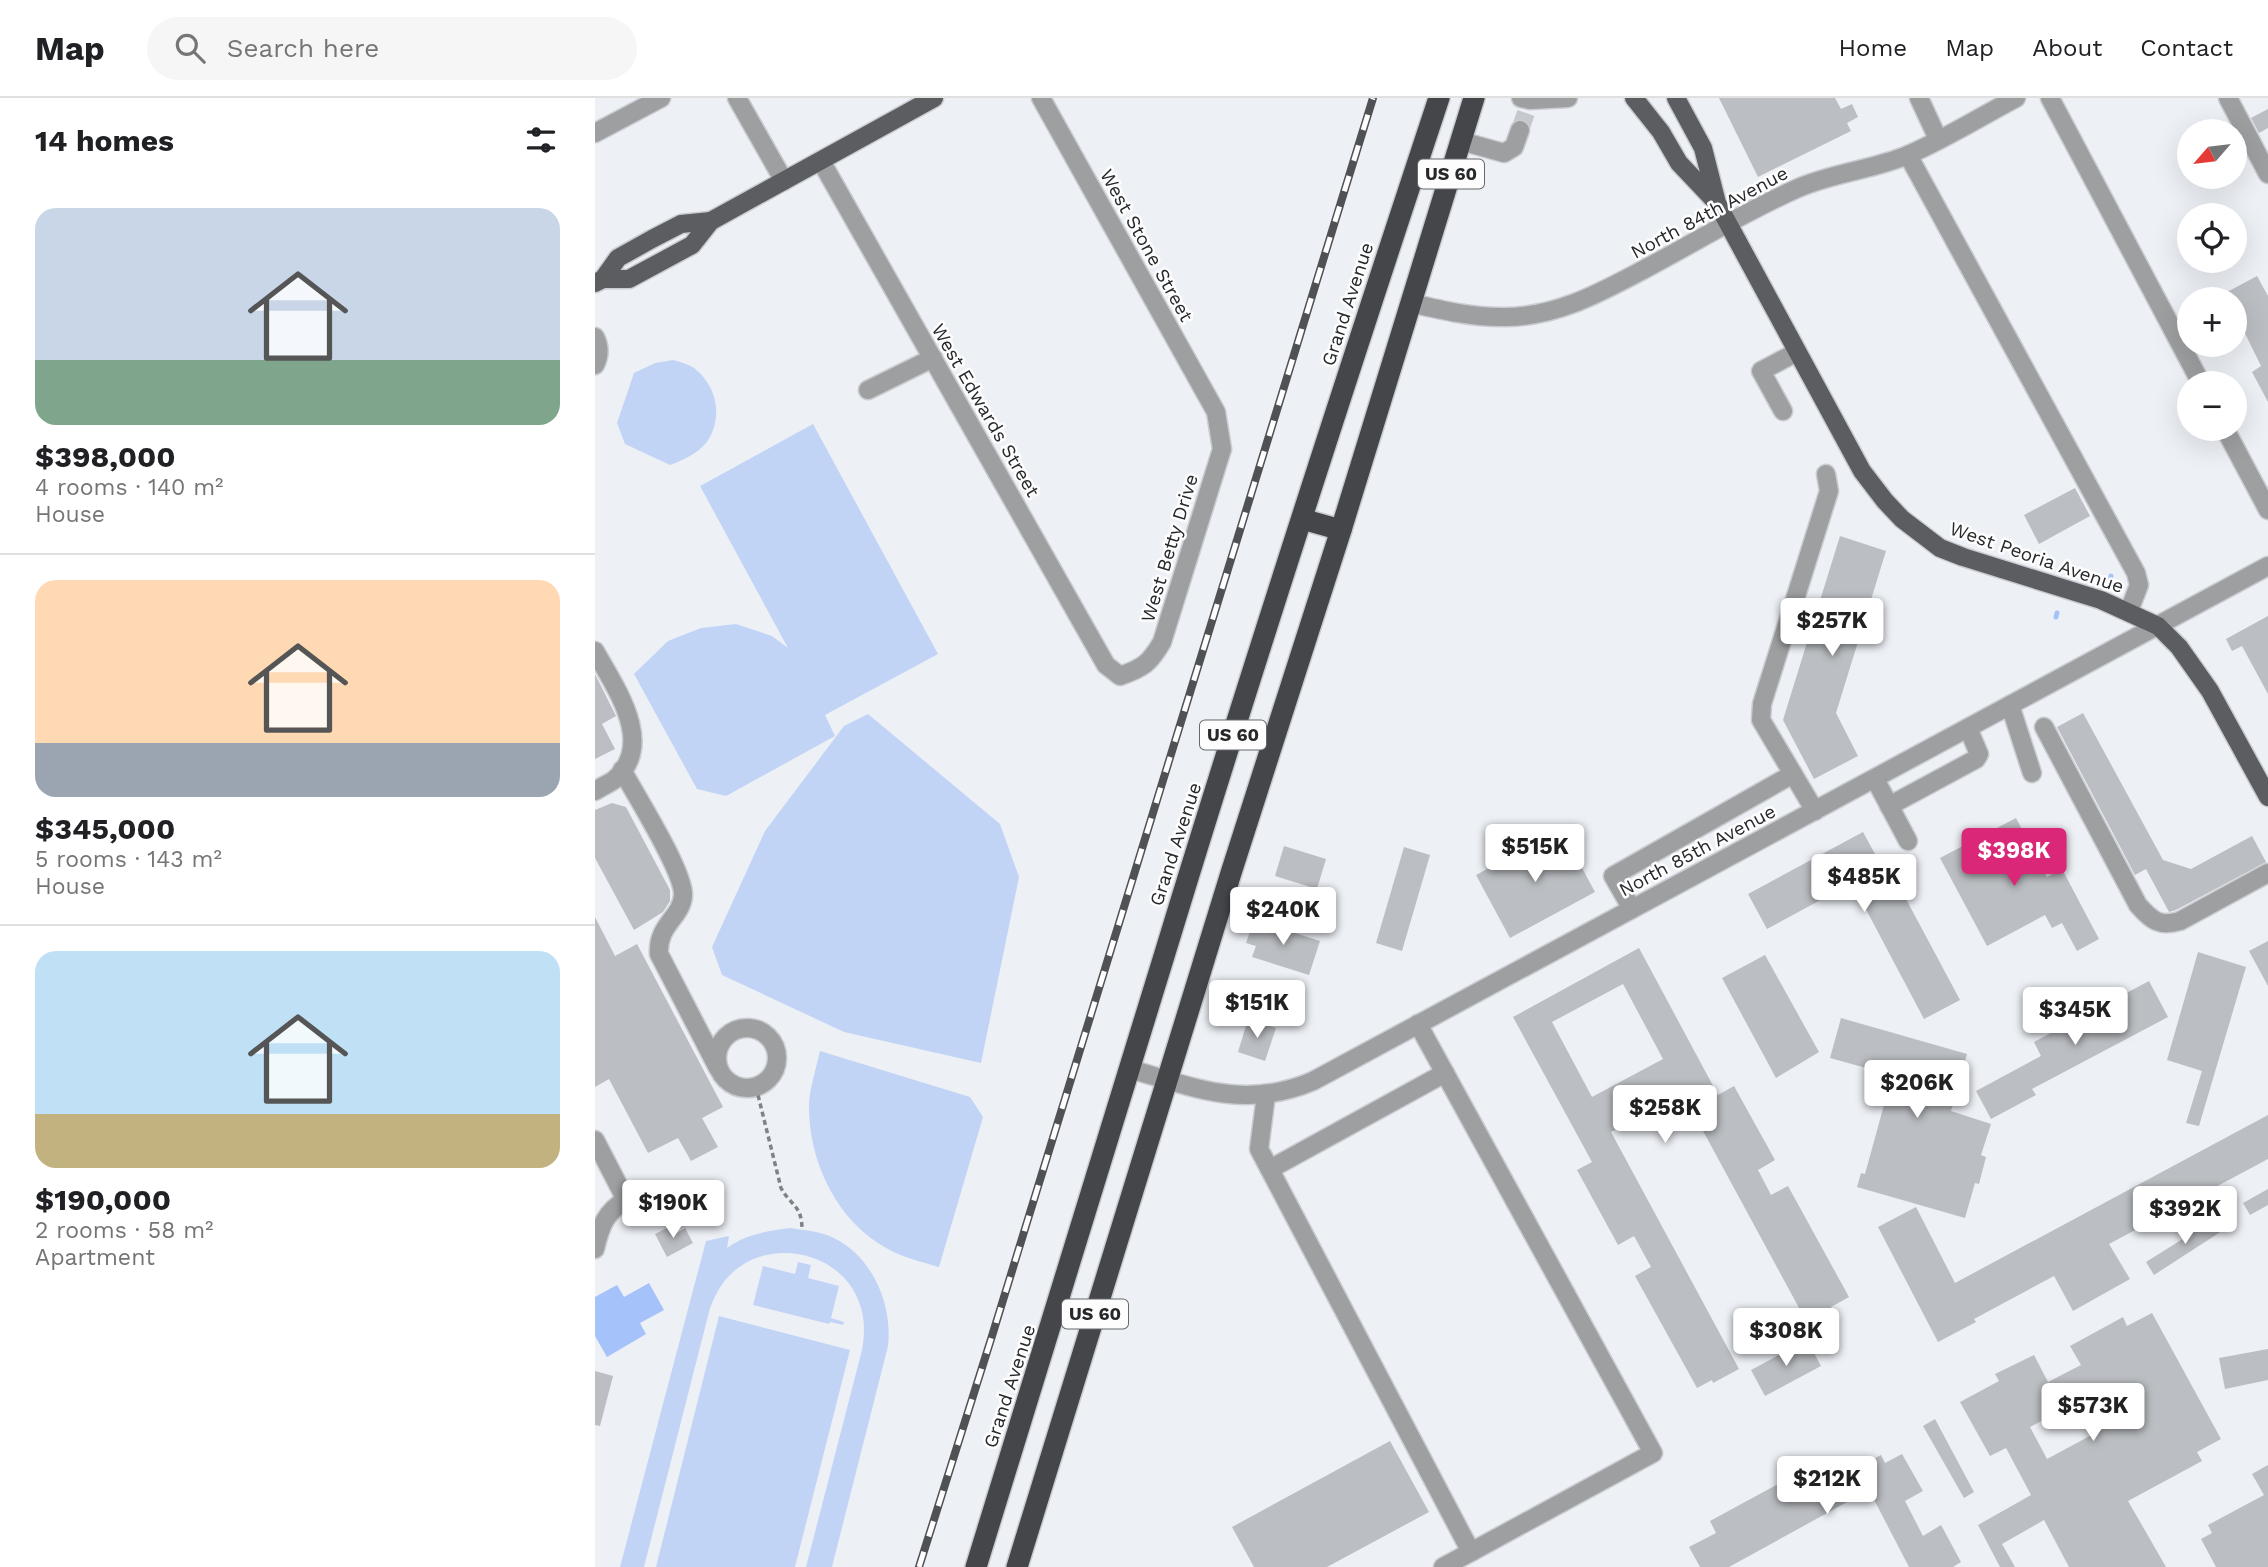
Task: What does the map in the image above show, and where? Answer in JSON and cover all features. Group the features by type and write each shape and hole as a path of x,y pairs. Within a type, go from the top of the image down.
{"highway":[{"name":"Grand Avenue","path":"976,1567 1302,519 1439,98"},
{"name":"US 60","path":"1017,1567 1474,98"},
{"path":"1302,519 1341,530"},
{"path":"1021,1425 1056,1441"}],"main road":[{"path":"599,281 629,279 639,274 692,245 711,221 934,98"},
{"name":"West Peoria Avenue","path":"1634,98 1661,132 1679,163 1717,203"},
{"name":"West Peoria Avenue","path":"1676,98 1703,148 1717,203 1869,482 1902,519 1940,548 1963,558 2054,584 2129,611 2158,626 2179,647 2205,683 2268,797"},
{"path":"599,281 618,258 681,223 711,221"}],"street":[{"path":"595,133 661,98"},
{"path":"737,98 784,181"},
{"name":"West Stone Street","path":"1041,98 1216,412"},
{"path":"1526,103 1568,98"},
{"path":"1919,98 1938,139"},
{"name":"North 84th Avenue","path":"1411,303 1443,311 1502,317 1553,311 1583,301 1800,187 1869,169 1908,155 2016,98"},
{"path":"2050,98 2195,371"},
{"path":"2228,98 2268,174"},
{"path":"1461,141 1504,153 1514,147 1520,130"},
{"path":"1908,155 2136,573 2139,585 2129,611"},
{"name":"West Edwards Street","path":"821,161 1107,665 1120,676"},
{"path":"595,337 599,345 599,357 595,365"},
{"path":"1783,411 1761,371 1797,352"},
{"path":"868,390 933,358"},
{"name":"West Betty Drive","path":"1120,676 1138,670 1152,659 1162,642 1221,449 1216,412"},
{"path":"2231,441 2268,510"},
{"path":"1815,811 1761,720 1762,704 1829,491 1826,474"},
{"name":"North 85th Avenue","path":"1130,1069 1234,1096 1266,1095 1313,1082 2268,566"},
{"path":"595,650 629,717 633,740 627,764 615,779 595,791"},
{"path":"2010,705 2032,773"},
{"path":"2044,727 2138,905 2155,921 2168,924 2181,921 2268,873"},
{"path":"1889,806 1976,759 1978,748 1968,728"},
{"path":"622,770 680,875 683,895 681,904 661,934 659,954 718,1068 729,1083 747,1088 756,1087 771,1076 777,1058 776,1049 771,1040 756,1029 747,1027 729,1033 718,1049 718,1068"},
{"path":"1632,909 1613,876 1793,774"},
{"path":"1875,779 1908,841"},
{"path":"1418,1024 1653,1453 1443,1567"},
{"path":"1271,1169 1445,1073"},
{"path":"1266,1095 1259,1149 1471,1552"},
{"path":"595,1140 627,1200 613,1207 600,1227 595,1249"}],"path":[{"path":"756,1087 781,1188 799,1211 802,1229"}],"shaded area":[{"path":"673,360 694,368 707,382 715,400 716,418 710,437 703,447 670,465 625,444 617,423 634,373 655,363"},
{"path":"813,424 938,654 825,715 835,736 726,796 697,789 634,674 668,641 701,628 736,624 772,636 788,648 700,486"},
{"path":"868,714 1000,824 1019,877 981,1063 844,1032 722,975 712,947 765,831 844,726"},
{"path":"820,1051 970,1097 983,1117 939,1267 900,1255 870,1237 854,1223 829,1188 820,1168 810,1125 809,1104"},
{"path":"790,1228 827,1235 856,1253 876,1281 887,1313 888,1346 832,1567 806,1567 862,1350 863,1319 859,1302 850,1284 836,1270 820,1260 801,1254 782,1253 763,1256 745,1264 720,1287 710,1308 644,1567 620,1567 706,1241 729,1236 727,1248 749,1236"},
{"path":"798,1262 811,1265 808,1278 839,1286 831,1318 844,1322 843,1325 753,1305 763,1266 795,1274"},
{"path":"719,1316 850,1350 795,1567 656,1567"}],"water":[{"path":"649,1283 664,1310 640,1323 646,1334 607,1357 595,1336 595,1297 617,1285 624,1297"}],"building":[{"path":"1719,98 1835,98 1841,109 1852,104 1858,117 1847,123 1851,131 1758,177"},
{"path":"2268,109 2268,128 2259,133 2251,118"},
{"path":"2257,276 2268,296 2268,402 2252,372 2261,366 2247,337 2247,287 2236,287"},
{"path":"2075,488 2090,516 2039,544 2024,515"},
{"path":"1840,536 1886,551 1836,713 1858,756 1814,779 1783,720"},
{"path":"2268,616 2268,694 2242,646 2232,651 2226,639"},
{"path":"595,674 616,716 602,724 615,749 595,759"},
{"path":"2083,713 2163,860 2191,869 2252,836 2266,862 2169,912 2146,869 2135,875 2057,727"},
{"path":"612,803 626,807 670,890 670,901 663,912 634,930 595,858 595,810"},
{"path":"2016,818 2047,877 2062,869 2099,939 2077,951 2062,923 2052,928 2045,915 1987,946 1940,858"},
{"path":"1561,829 1595,892 1510,938 1476,875"},
{"path":"1863,832 1893,887 1898,884 1960,1000 1924,1019 1852,883 1767,929 1748,894"},
{"path":"1284,846 1326,859 1317,889 1275,876"},
{"path":"1404,847 1430,855 1402,951 1376,943"},
{"path":"595,917 615,956 637,944 723,1107 702,1118 718,1147 691,1161 678,1138 648,1153 609,1079 595,1087"},
{"path":"1254,920 1320,941 1309,975 1252,957 1256,946 1246,943"},
{"path":"2268,941 2268,986 2249,951"},
{"path":"1639,948 1718,1095 1734,1086 1775,1160 1758,1170 1771,1195 1788,1186 1849,1297 1831,1307 1836,1316 1811,1330 1683,1094 1611,1132 1739,1369 1697,1388 1635,1276 1651,1267 1634,1236 1618,1245 1577,1170 1592,1162 1513,1017","holes":["1623,984 1663,1059 1592,1097 1552,1022"]},
{"path":"2198,952 2246,967 2199,1126 2186,1123 2202,1071 2167,1060"},
{"path":"1765,955 1819,1052 1776,1078 1722,978"},
{"path":"2149,981 2168,1017 2032,1089 2036,1095 1991,1119 1976,1091 2041,1056 2034,1042"},
{"path":"1841,1018 1967,1054 1951,1111 1991,1124 1981,1155 1986,1157 1979,1184 1975,1183 1965,1218 1857,1187 1861,1173 1865,1174 1884,1105 1879,1103 1888,1074 1830,1058"},
{"path":"1248,1019 1276,1028 1265,1061 1238,1052"},
{"path":"2268,1115 2268,1159 2109,1244 2130,1279 2073,1311 2054,1276 1974,1319 1976,1322 1938,1342 1878,1227 1916,1207 1955,1283"},
{"path":"2268,1189 2268,1205 2250,1215 2243,1203"},
{"path":"2218,1217 2225,1229 2154,1275 2146,1262"},
{"path":"673,1225 677,1233 685,1228 693,1243 667,1257 655,1234"},
{"path":"2152,1313 2221,1439 2197,1452 2202,1461 2128,1501 2166,1567 2069,1567 2044,1520 2002,1544 2015,1567 2000,1567 1978,1525 2031,1495 2006,1448 1990,1456 1960,1402 1999,1381 1995,1374 2034,1355 2048,1382 2081,1365 2070,1346 2123,1317 2127,1326","holes":["2094,1393 2112,1424 2047,1459 2030,1427"]},
{"path":"1807,1340 1821,1366 1765,1396 1751,1370"},
{"path":"2268,1349 2268,1380 2225,1389 2219,1358"},
{"path":"595,1371 613,1376 600,1426 595,1425"},
{"path":"1935,1419 1974,1492 1964,1498 1923,1426"},
{"path":"1390,1441 1429,1512 1327,1567 1254,1567 1232,1527"},
{"path":"1902,1454 1923,1491 1905,1501 1923,1536 1941,1525 1961,1562 1953,1567 1909,1567 1869,1490 1729,1567 1700,1567 1689,1547 1716,1533 1710,1521 1795,1475 1805,1494 1881,1455 1885,1463"},
{"path":"2268,1465 2268,1567 2216,1567 2201,1539 2212,1533 2208,1525 2264,1495 2252,1474"}],"waterway":[{"path":"2056,617 2057,613"}],"tunnel":[{"path":"1520,130 1527,110"}],"railway":[{"path":"919,1567 1373,98"}]}
